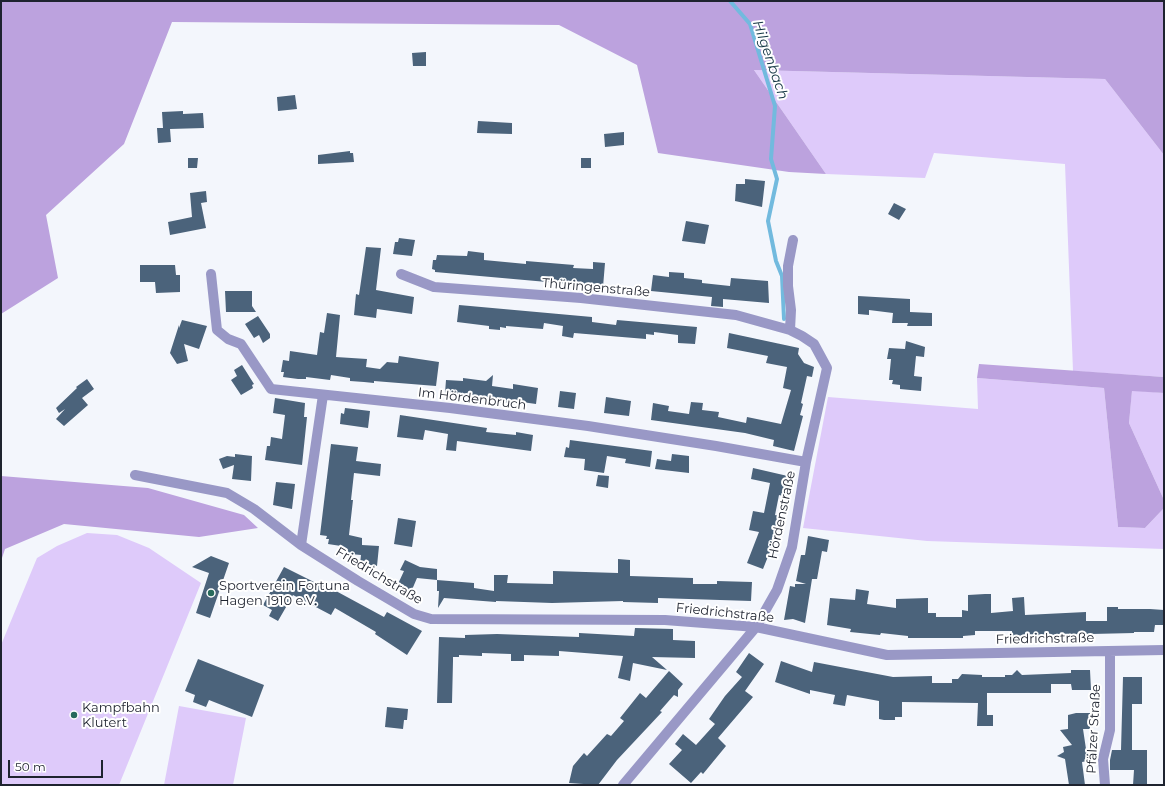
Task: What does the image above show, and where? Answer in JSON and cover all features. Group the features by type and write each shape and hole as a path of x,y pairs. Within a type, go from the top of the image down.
{"street":[{"path":"790,330 788,266 793,240"},
{"name":"Im Hördenbruch","path":"211,274 217,330 228,339 240,344 271,389 450,408 588,426 806,462"},
{"name":"Thüringenstraße","path":"401,274 434,287 581,298 736,315 790,330"},
{"name":"Hördenstraße","path":"623,785 756,627 777,590 792,547 806,462 827,368 814,344 790,330"},
{"path":"301,545 323,395"},
{"name":"Friedrichstraße","path":"135,475 227,493 254,509 301,545 414,614 431,619 665,620 756,627 887,655 1164,650"},
{"name":"Pfälzer Straße","path":"1104,785 1104,759 1110,730 1110,651"}],"shaded area":[{"path":"1,1 1164,1 1164,155 1105,79 754,70 826,174 789,172 658,153 637,65 559,25 172,22 124,144 46,215 58,278 1,314"},
{"path":"754,70 1105,79 1164,155 1164,377 1073,371 1065,164 934,153 925,178 826,174"},
{"path":"979,364 1164,377 1164,393 1132,391 1129,423 1164,500 1164,508 1145,528 1118,527 1104,388 977,378"},
{"path":"977,378 1104,388 1118,527 1145,528 1164,508 1164,549 927,541 803,528 828,397 978,409"},
{"path":"1132,390 1164,393 1164,500 1129,423"},
{"path":"1,476 148,488 244,515 258,528 199,537 64,524 5,549 1,561"},
{"name":"Kampfbahn Klutert","path":"87,533 117,535 149,548 201,583 119,785 1,785 1,645 37,558 57,546"},
{"path":"179,706 246,718 233,785 164,785"}],"building":[{"path":"426,52 426,66 413,66 412,53"},
{"path":"295,95 297,109 278,111 277,97"},
{"path":"183,111 183,114 203,113 204,128 170,129 171,142 158,143 157,128 163,128 162,112"},
{"path":"478,121 512,123 512,134 477,133"},
{"path":"624,132 624,145 605,147 604,134"},
{"path":"350,151 350,153 353,153 354,162 318,164 318,155"},
{"path":"188,158 198,158 197,168 188,168"},
{"path":"581,158 591,158 591,168 581,168"},
{"path":"745,179 765,181 762,207 735,201 736,184 745,184"},
{"path":"206,191 207,202 201,203 206,228 170,235 168,222 192,217 190,193"},
{"path":"894,203 906,209 899,220 888,214"},
{"path":"686,221 709,225 705,244 682,241"},
{"path":"399,238 415,240 412,256 393,254 395,242 398,242"},
{"path":"366,247 381,248 376,290 414,297 412,314 377,309 376,318 354,315 356,294 359,295"},
{"path":"468,251 484,253 484,260 526,264 526,261 574,265 573,268 593,269 593,262 605,263 603,287 435,272 435,270 432,269 433,260 436,260 437,255 467,256"},
{"path":"140,265 175,265 176,275 180,275 180,292 156,293 155,282 140,282"},
{"path":"669,272 684,273 684,278 702,280 702,283 730,286 731,278 768,281 769,303 723,299 723,307 711,306 712,297 651,291 653,275 669,277"},
{"path":"225,291 252,291 252,306 256,312 226,312"},
{"path":"858,296 910,299 910,312 932,313 932,326 907,326 908,323 892,323 893,313 869,310 869,315 858,314"},
{"path":"459,305 592,317 592,322 616,325 617,320 697,327 695,344 678,343 678,335 654,332 654,335 646,334 646,339 574,333 573,338 562,336 563,326 544,323 543,329 506,326 506,328 500,327 500,330 489,329 489,326 457,322"},
{"path":"327,313 340,315 336,357 367,359 366,367 380,369 387,362 398,363 399,356 439,362 436,386 374,381 374,383 350,381 350,378 331,375 330,380 306,377 306,379 298,379 283,377 284,372 281,372 283,360 289,361 290,351 317,355 320,332 324,333"},
{"path":"258,316 270,334 270,338 263,343 259,335 254,338 245,324"},
{"path":"182,320 207,326 199,349 184,344 188,361 177,364 170,353"},
{"path":"729,333 799,348 798,354 804,363 814,367 812,377 807,376 801,403 803,404 800,415 803,416 794,451 773,446 774,440 745,433 651,420 653,403 669,406 668,411 689,414 691,402 703,403 702,410 719,412 718,417 746,423 747,417 781,424 791,390 783,388 787,367 766,363 768,356 727,348"},
{"path":"906,341 925,347 924,357 916,356 914,376 922,377 921,391 900,389 900,385 892,384 893,380 889,380 891,359 887,359 889,348 905,349"},
{"path":"242,365 254,384 252,385 253,388 241,395 231,380 237,376 234,370"},
{"path":"493,375 492,386 513,389 513,384 538,388 536,404 508,400 507,403 496,402 496,398 445,393 446,380 463,381 463,378 486,381"},
{"path":"87,379 94,389 82,398 88,405 64,426 56,419 65,409 59,413 56,408 77,388 76,387"},
{"path":"560,391 576,393 574,409 558,407"},
{"path":"606,397 631,401 629,416 604,413"},
{"path":"275,398 305,403 304,417 307,417 302,465 265,460 267,446 270,446 271,437 282,439 285,415 273,413"},
{"path":"345,408 370,411 368,428 340,424 341,413 344,414"},
{"path":"400,415 487,428 486,432 516,435 516,432 533,435 531,451 457,441 456,451 446,450 448,434 425,430 423,440 397,437"},
{"path":"570,440 652,451 650,467 625,463 626,459 607,456 604,473 584,470 585,459 564,457 566,447 569,448"},
{"path":"331,444 358,447 356,461 381,464 380,476 354,473 349,535 362,538 362,545 379,546 377,566 360,564 361,555 340,553 341,546 328,544 329,539 326,539 327,536 320,535"},
{"path":"235,454 252,456 251,481 232,479 234,465 223,469 219,459 227,456 235,457"},
{"path":"672,454 689,456 689,473 655,469 657,459 671,461"},
{"path":"753,468 792,477 787,497 779,495 775,515 779,516 775,539 763,569 747,563 759,532 749,530 753,511 764,513 770,483 751,479"},
{"path":"598,475 609,476 608,488 596,486"},
{"path":"276,482 295,484 292,509 273,505"},
{"path":"398,518 416,521 412,547 394,544"},
{"path":"808,536 829,540 827,552 822,551 817,579 812,579 805,623 793,619 784,620 790,586 795,587 795,584 806,584 796,581 801,555 805,555"},
{"name":"Sportverein Fortuna Hagen 1910 e.V.","path":"211,556 229,563 210,618 196,613 209,573 192,567"},
{"path":"618,559 630,560 630,576 693,578 693,584 717,584 717,581 752,582 751,601 658,598 658,603 623,601 552,603 496,602 444,598 438,608 439,591 437,591 437,580 474,583 474,588 494,591 494,575 508,575 507,583 553,584 553,571 618,573"},
{"path":"405,560 420,567 437,569 437,580 417,578 411,592 397,586 404,571 400,570"},
{"path":"284,567 322,586 323,584 384,617 387,612 422,631 407,655 375,634 376,632 335,608 331,615 293,595 278,621 269,616 272,610 263,605"},
{"path":"856,589 869,591 867,604 896,608 896,599 928,598 928,613 936,613 936,617 962,617 962,610 968,611 968,595 991,594 991,613 1013,611 1012,598 1024,597 1025,615 1086,612 1086,621 1107,621 1107,607 1118,607 1118,609 1164,610 1164,625 1155,625 1154,632 1048,635 1048,637 1038,637 1037,635 1012,636 1012,631 975,631 975,635 963,636 963,638 908,638 908,636 881,633 880,635 850,632 851,629 827,625 830,598 855,600"},
{"path":"635,628 673,629 673,640 695,641 695,658 652,657 667,670 633,663 630,681 618,678 623,656 559,651 559,656 524,655 524,661 511,661 511,654 482,653 482,656 459,655 459,657 453,657 452,703 437,703 439,637 465,638 465,635 497,634 579,637 579,633 634,636"},
{"path":"749,653 764,664 745,691 753,697 718,738 726,746 703,774 701,772 691,783 669,764 682,750 675,744 683,734 696,745 715,724 709,719 725,696 742,677 736,672"},
{"path":"198,659 264,685 252,717 209,700 206,707 193,702 195,695 185,691"},
{"path":"781,661 812,672 814,662 893,677 932,676 932,683 952,683 952,679 958,679 962,674 982,675 982,677 1005,677 1005,675 1012,675 1017,670 1022,675 1071,673 1071,670 1090,670 1091,690 1072,690 1071,684 1051,684 1051,693 987,693 987,715 993,715 993,726 977,726 978,703 902,702 902,717 895,717 895,720 884,720 879,719 879,701 847,695 845,706 833,704 835,695 810,690 810,694 775,682"},
{"path":"669,671 683,684 678,690 678,697 674,695 660,711 662,712 617,760 598,785 569,783 573,766 584,753 587,756 607,734 611,736 624,721 620,718 640,693 646,698"},
{"path":"1123,677 1142,677 1142,704 1132,704 1132,750 1147,750 1147,785 1133,785 1134,770 1110,770 1112,750 1121,750"},
{"path":"387,707 408,709 407,720 404,720 403,729 385,727"},
{"path":"1076,713 1090,713 1090,729 1083,729 1086,749 1094,751 1087,756 1088,761 1082,762 1085,785 1069,785 1065,759 1057,756 1064,752 1063,747 1072,745 1060,730 1068,729 1068,715"}],"waterway":[{"name":"Hilgenbach","path":"730,1 750,24 775,106 771,159 777,179 768,221 776,261 782,276 784,319"}],"place":[{"name":"Sportverein Fortuna Hagen 1910 e.V.","path":"211,593"},
{"name":"Kampfbahn Klutert","path":"74,715"}]}
